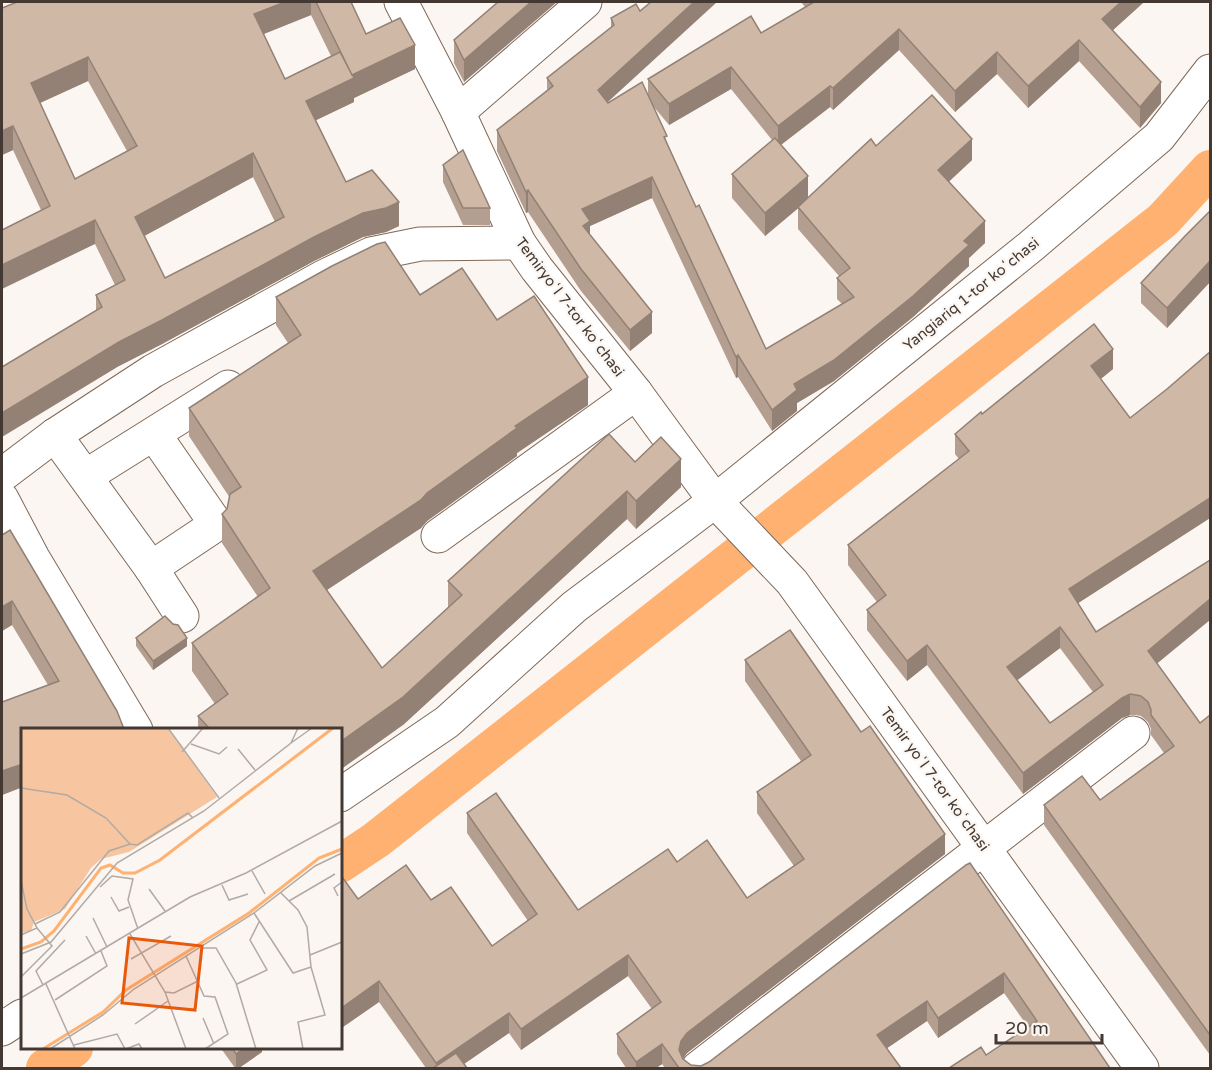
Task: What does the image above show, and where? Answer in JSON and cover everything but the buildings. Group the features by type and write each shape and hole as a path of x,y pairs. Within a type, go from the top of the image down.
{"street":[{"name":"Temiryoʻl 7-tor koʻchasi","path":"401,2 458,112 519,243 636,393 715,501"},
{"path":"458,112 585,2"},
{"name":"Yangiariq 1-tor koʻchasi","path":"342,794 447,722 574,607 715,501 1021,254 1159,137 1210,71"},
{"path":"2,475 55,435 153,371 323,277 371,254 420,244 519,243"},
{"path":"86,476 242,378"},
{"path":"438,536 636,393"},
{"path":"151,568 212,528 212,518 154,434"},
{"path":"55,435 151,568 182,616"},
{"path":"2,499 33,558 135,728"},
{"name":"Temir yoʻl 7-tor koʻchasi","path":"715,501 792,582 1142,1068"},
{"path":"698,1068 1133,733"},
{"path":"2,1029 21,1017"}],"waterway":[{"path":"342,863 376,840 1163,220 1210,169"},
{"path":"45,1068 73,1049"}]}
